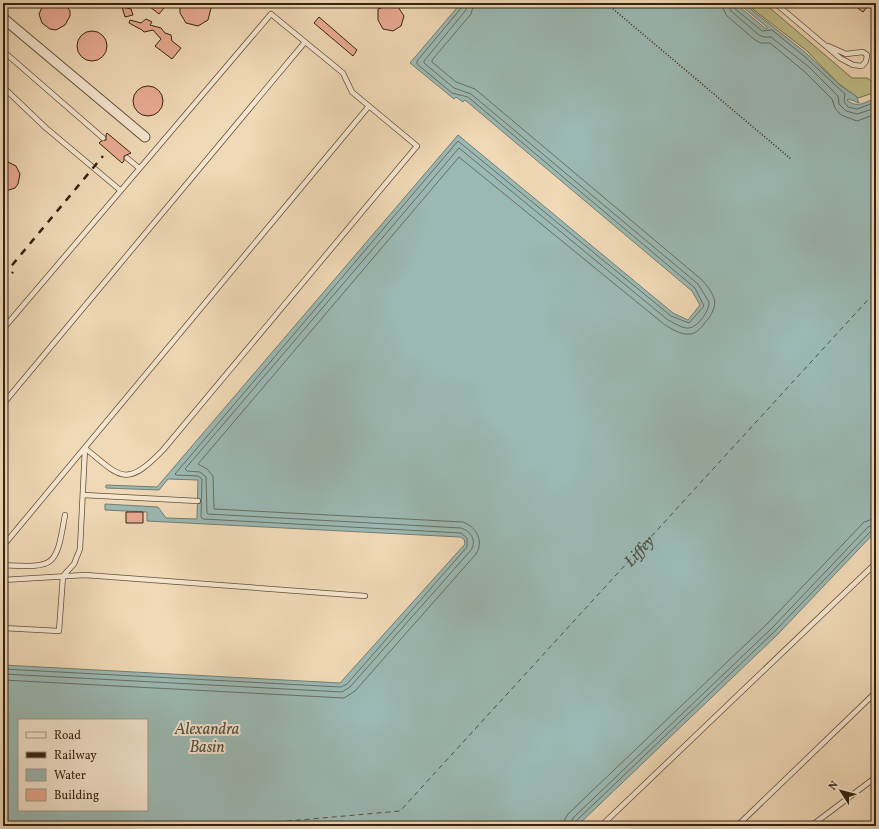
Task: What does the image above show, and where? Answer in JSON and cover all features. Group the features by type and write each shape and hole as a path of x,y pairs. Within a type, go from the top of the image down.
{"street":[{"path":"3,18 145,137"}],"lane":[{"path":"775,3 828,46 840,58 853,65 862,66 866,61 867,56 863,52 846,54 828,46"},
{"path":"3,329 271,14 342,73 352,92 417,146 163,450 146,467 137,473 126,476 115,473 85,448"},
{"path":"3,404 305,42"},
{"path":"3,52 103,138"},
{"path":"3,87 46,128 120,190"},
{"path":"3,546 369,106"},
{"path":"127,158 139,168"},
{"path":"3,628 59,631 64,576 74,564 80,549 85,448"},
{"path":"83,495 198,501"},
{"path":"3,565 35,567 47,564 58,548 65,515"},
{"path":"601,826 876,563"},
{"path":"3,580 85,575 365,596"},
{"path":"737,826 876,692"},
{"path":"811,826 876,777"}],"path":[{"path":"606,3 791,159"}],"shaded area":[{"path":"745,3 764,3 852,78 867,78 876,84 876,92 858,98 838,83 807,51"}],"water":[{"path":"461,3 735,3 766,29 767,27 738,3 743,3 806,53 841,86 856,96 859,103 849,99 847,100 851,103 861,104 876,98 876,531 778,634 577,826 3,826 3,665 340,683 465,544 464,539 460,537 147,521 147,512 105,510 105,504 158,507 166,518 197,519 198,480 168,479 159,490 106,488 106,485 157,487 458,135 673,313 688,320 700,305 692,291 465,100 463,102 456,97 454,99 410,63"}],"building":[{"path":"44,3 65,3 70,11 70,16 65,25 56,30 50,29 42,23 39,14"},
{"path":"145,3 168,3 159,14"},
{"path":"180,3 209,3 211,8 208,20 198,26 186,23 180,13"},
{"path":"851,3 870,3 863,12"},
{"path":"389,5 398,7 404,16 401,26 393,31 383,29 378,20 378,9"},
{"path":"122,7 131,9 133,15 125,17"},
{"path":"319,17 357,50 353,56 314,23"},
{"path":"146,19 152,22 150,25 161,28 165,33 171,35 172,41 181,48 172,59 155,46 161,39 153,30 144,32 129,23 130,20 141,23"},
{"path":"92,31 103,35 107,46 103,57 92,61 81,57 77,46 81,35"},
{"path":"148,86 154,87 162,95 162,107 154,115 148,116 142,115 134,107 133,101 134,95 142,87"},
{"path":"107,133 131,153 124,156 124,161 122,163 99,143 106,140"},
{"path":"3,162 8,162 16,166 20,174 18,184 15,188 3,192"},
{"path":"126,512 143,512 143,523 126,523"}],"ferry route":[{"path":"233,826 400,811 876,291"}],"railway":[{"path":"3,276 103,156"},
{"path":"3,284 13,272"}],"water label":[{"name":"Liffey","path":"639,550"},
{"name":"Alexandra Basin","path":"207,737"}]}
